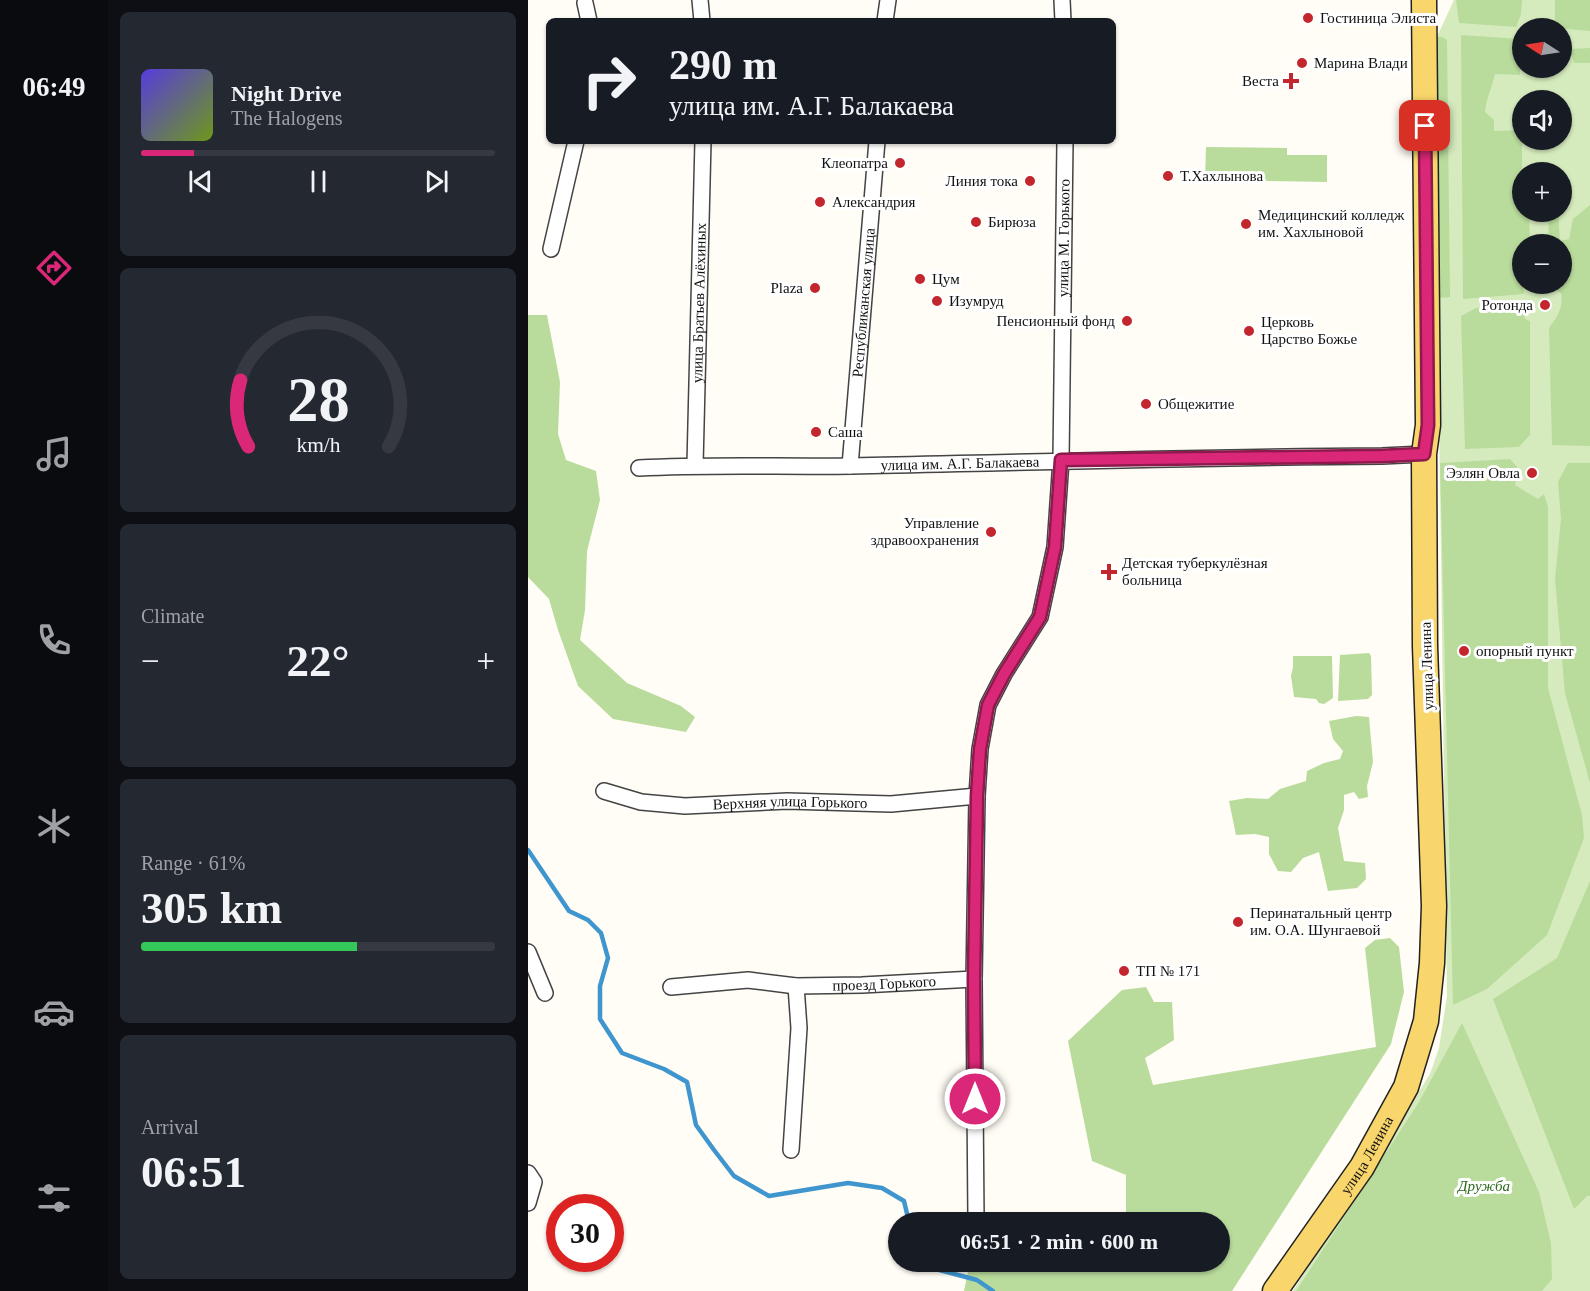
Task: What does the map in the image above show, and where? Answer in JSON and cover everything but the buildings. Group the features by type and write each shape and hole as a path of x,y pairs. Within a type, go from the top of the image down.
{"main road":[{"name":"улица Ленина","path":"1275,1291 1362,1167 1406,1087 1426,1021 1432,963 1434,906 1425,646 1424,454 1428,413 1424,0"}],"street":[{"path":"700,0 702,18"},
{"path":"885,18 888,0"},
{"path":"1062,0 1063,18"},
{"path":"585,3 588,18"},
{"path":"551,249 575,144"},
{"name":"улица Братьев Алёхиных","path":"695,465 704,144"},
{"name":"Республиканская улица","path":"850,466 877,144"},
{"name":"улица М. Горького","path":"976,1212 974,979 980,749 988,705 1004,674 1040,617 1055,547 1061,460 1065,144"},
{"name":"улица им. А.Г. Балакаева","path":"639,468 695,465 850,466 1424,454"},
{"name":"Верхняя улица Горького","path":"604,791 641,802 686,806 787,801 891,804 977,796"},
{"path":"528,952 545,993"},
{"name":"проезд Горького","path":"672,987 748,980 796,986 974,979"},
{"path":"791,1150 799,1028 796,986"},
{"path":"528,1173 534,1182 528,1203"}],"green space":[{"name":"Дружба","path":"1454,0 1590,0 1590,1291 1293,1291 1430,1074 1439,1048 1447,996 1434,43"},
{"path":"1456,0 1522,0 1521,14 1519,18 1512,18 1512,27 1459,23"},
{"path":"1555,0 1590,0 1590,31 1572,29 1572,18 1555,18"},
{"path":"1461,35 1512,38 1512,75 1495,74 1485,112 1494,120 1494,131 1512,130 1512,150 1522,150 1522,162 1512,162 1512,222 1529,222 1530,234 1512,234 1512,294 1524,294 1463,299"},
{"path":"1437,37 1447,40 1450,297 1438,298 1434,43"},
{"path":"1590,48 1590,63 1574,63 1572,49"},
{"path":"1206,147 1287,148 1287,155 1327,155 1327,182 1205,180"},
{"path":"1590,205 1590,446 1552,445 1549,328 1559,312 1562,303 1561,294 1572,294 1572,234 1570,234 1573,219"},
{"path":"1548,222 1559,222 1560,234 1549,234"},
{"path":"1476,308 1523,309 1525,319 1530,321 1530,435 1519,447 1465,449 1461,316"},
{"path":"528,315 547,315 560,382 558,434 566,460 596,471 600,500 587,551 585,610 580,640 627,683 681,706 695,717 686,732 613,719 578,686 549,599 528,577"},
{"path":"1510,459 1518,468 1515,485 1538,499 1544,494 1548,507 1548,688 1582,815 1584,838 1547,935 1487,989 1453,1005 1440,463"},
{"path":"1568,463 1590,463 1590,783 1565,693 1555,579 1561,519 1558,482"},
{"path":"1369,653 1372,695 1368,699 1338,701 1340,655"},
{"path":"1293,656 1332,656 1333,698 1324,704 1319,703 1316,699 1294,697 1291,676"},
{"path":"1356,716 1369,717 1373,762 1367,786 1368,797 1359,799 1354,792 1344,795 1344,810 1338,828 1344,861 1365,863 1366,879 1357,888 1328,891 1319,852 1303,858 1291,872 1278,871 1269,854 1269,837 1255,834 1236,835 1229,801 1247,798 1268,799 1280,789 1306,781 1307,771 1340,759 1343,751 1333,739 1329,721"},
{"path":"1590,881 1590,1196 1587,1196 1574,1209 1493,999 1557,958"},
{"path":"1390,938 1399,947 1404,992 1391,1044 1232,1291 964,1291 968,1272 1230,1272 1230,1212 1126,1212 1126,1175 1092,1161 1068,1041 1122,990 1146,987 1154,1002 1172,1002 1174,1040 1145,1058 1153,1085 1376,1047 1365,948 1375,940"},
{"path":"1462,1023 1539,1192 1551,1243 1552,1279 1542,1291 1296,1291 1419,1102"}],"waterway":[{"path":"528,850 569,911 588,920 601,933 608,958 600,986 600,1019 622,1053 664,1069 687,1082 696,1125 734,1176 769,1196 848,1183 882,1188 904,1201 907,1212"},
{"path":"947,1272 977,1280 993,1291"}],"place":[{"name":"Гостиница Элиста","path":"1308,18"},
{"name":"Марина Влади","path":"1302,63"},
{"name":"Веста","path":"1291,81"},
{"name":"Клеопатра","path":"900,163"},
{"name":"Т.Хахлынова","path":"1168,176"},
{"name":"Линия тока","path":"1030,181"},
{"name":"Александрия","path":"820,202"},
{"name":"Бирюза","path":"976,222"},
{"name":"Медицинский колледж им. Хахлыновой","path":"1246,224"},
{"name":"Цум","path":"920,279"},
{"name":"Plaza","path":"815,288"},
{"name":"Изумруд","path":"937,301"},
{"name":"Ротонда","path":"1545,305"},
{"name":"Пенсионный фонд","path":"1127,321"},
{"name":"Церковь Царство Божье","path":"1249,331"},
{"name":"Общежитие","path":"1146,404"},
{"name":"Саша","path":"816,432"},
{"name":"Ээлян Овла","path":"1532,473"},
{"name":"Управление здравоохранения","path":"991,532"},
{"name":"Детская туберкулёзная больница","path":"1109,572"},
{"name":"опорный пункт","path":"1464,651"},
{"name":"Перинатальный центр им. О.А. Шунгаевой","path":"1238,922"},
{"name":"ТП № 171","path":"1124,971"}],"route":[{"path":"975,1099 974,979 980,749 988,705 1004,674 1040,617 1055,547 1061,460 1424,454 1428,425 1425,126"}]}
